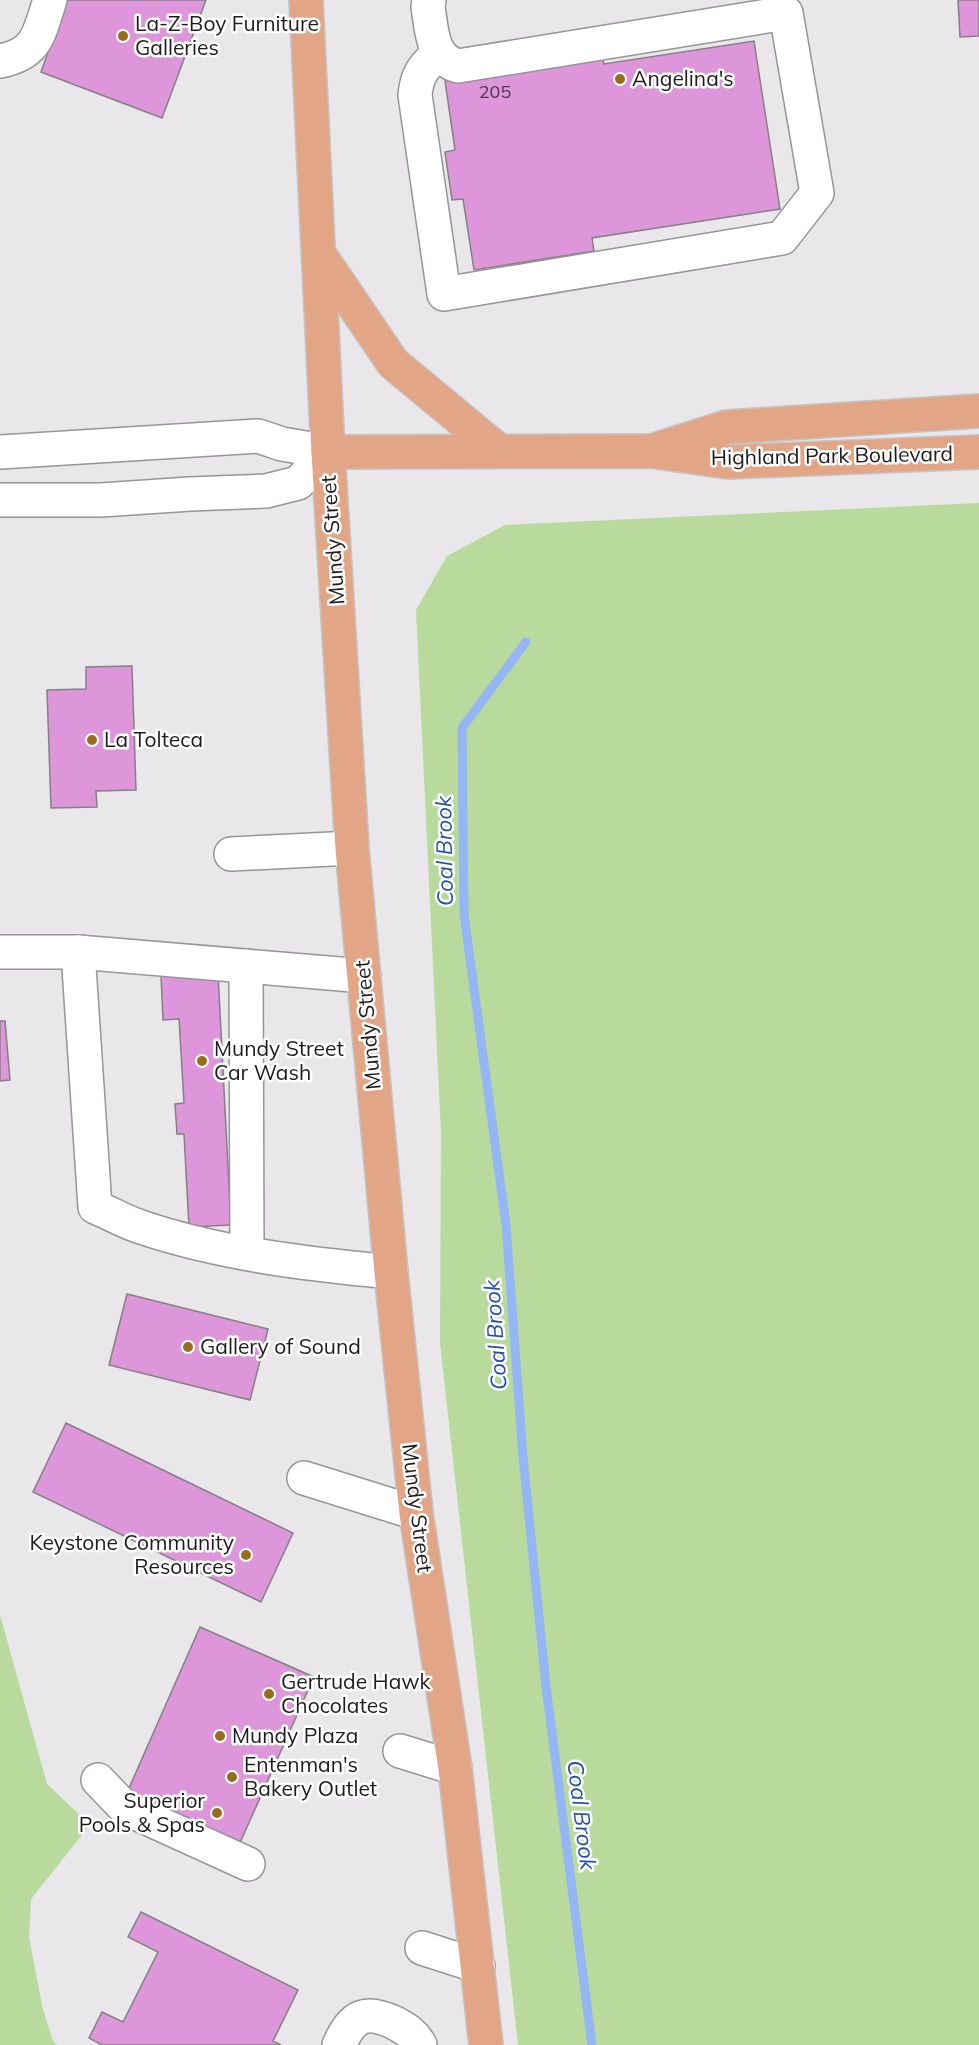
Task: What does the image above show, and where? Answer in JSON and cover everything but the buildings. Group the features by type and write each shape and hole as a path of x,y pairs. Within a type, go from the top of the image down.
{"main road":[{"name":"Mundy Street","path":"306,0 328,452 352,848 416,1513 455,1768 486,2045"},
{"path":"319,254 393,363 499,451"},
{"name":"Highland Park Boulevard","path":"650,451 727,427 979,411"},
{"name":"Highland Park Boulevard","path":"328,452 650,451 728,462 979,452"}],"lane":[{"path":"0,61 14,58 29,50 39,34 50,0"},
{"path":"429,0 428,7 438,53 447,62 458,66 785,6 817,193 782,238 444,294 415,95 417,80 423,68 438,53"},
{"path":"0,452 258,436 282,444 328,452"},
{"path":"0,500 101,500 266,491 298,483 328,452"},
{"path":"231,854 352,848"},
{"path":"0,952 78,952 364,976"},
{"path":"78,952 95,1207 140,1227 205,1246 391,1272"},
{"path":"246,966 247,1252"},
{"path":"304,1478 416,1513"},
{"path":"400,1751 455,1768"},
{"path":"98,1780 125,1808 248,1864"},
{"path":"422,1948 478,1966"},
{"path":"339,2045 355,2022 372,2014 405,2028 414,2035 420,2045"}],"green space":[{"path":"979,503 979,2045 518,2045 440,1343 441,1133 416,610 447,556 505,525"},
{"path":"0,1615 47,1784 90,1825 31,1899 29,1937 42,2006 53,2041 57,2045 0,2045"}],"waterway":[{"name":"Coal Brook","path":"526,642 462,728 464,914 506,1225 523,1457 546,1686 592,2045"}],"place":[{"name":"La-Z-Boy Furniture Galleries","path":"123,36"},
{"name":"Angelina's","path":"620,79"},
{"name":"La Tolteca","path":"92,740"},
{"name":"Mundy Street Car Wash","path":"202,1061"},
{"name":"Gallery of Sound","path":"188,1347"},
{"name":"Keystone Community Resources","path":"246,1555"},
{"name":"Gertrude Hawk Chocolates","path":"269,1694"},
{"name":"Mundy Plaza","path":"220,1736"},
{"name":"Entenman's Bakery Outlet","path":"232,1777"},
{"name":"Superior Pools & Spas","path":"217,1813"}]}
